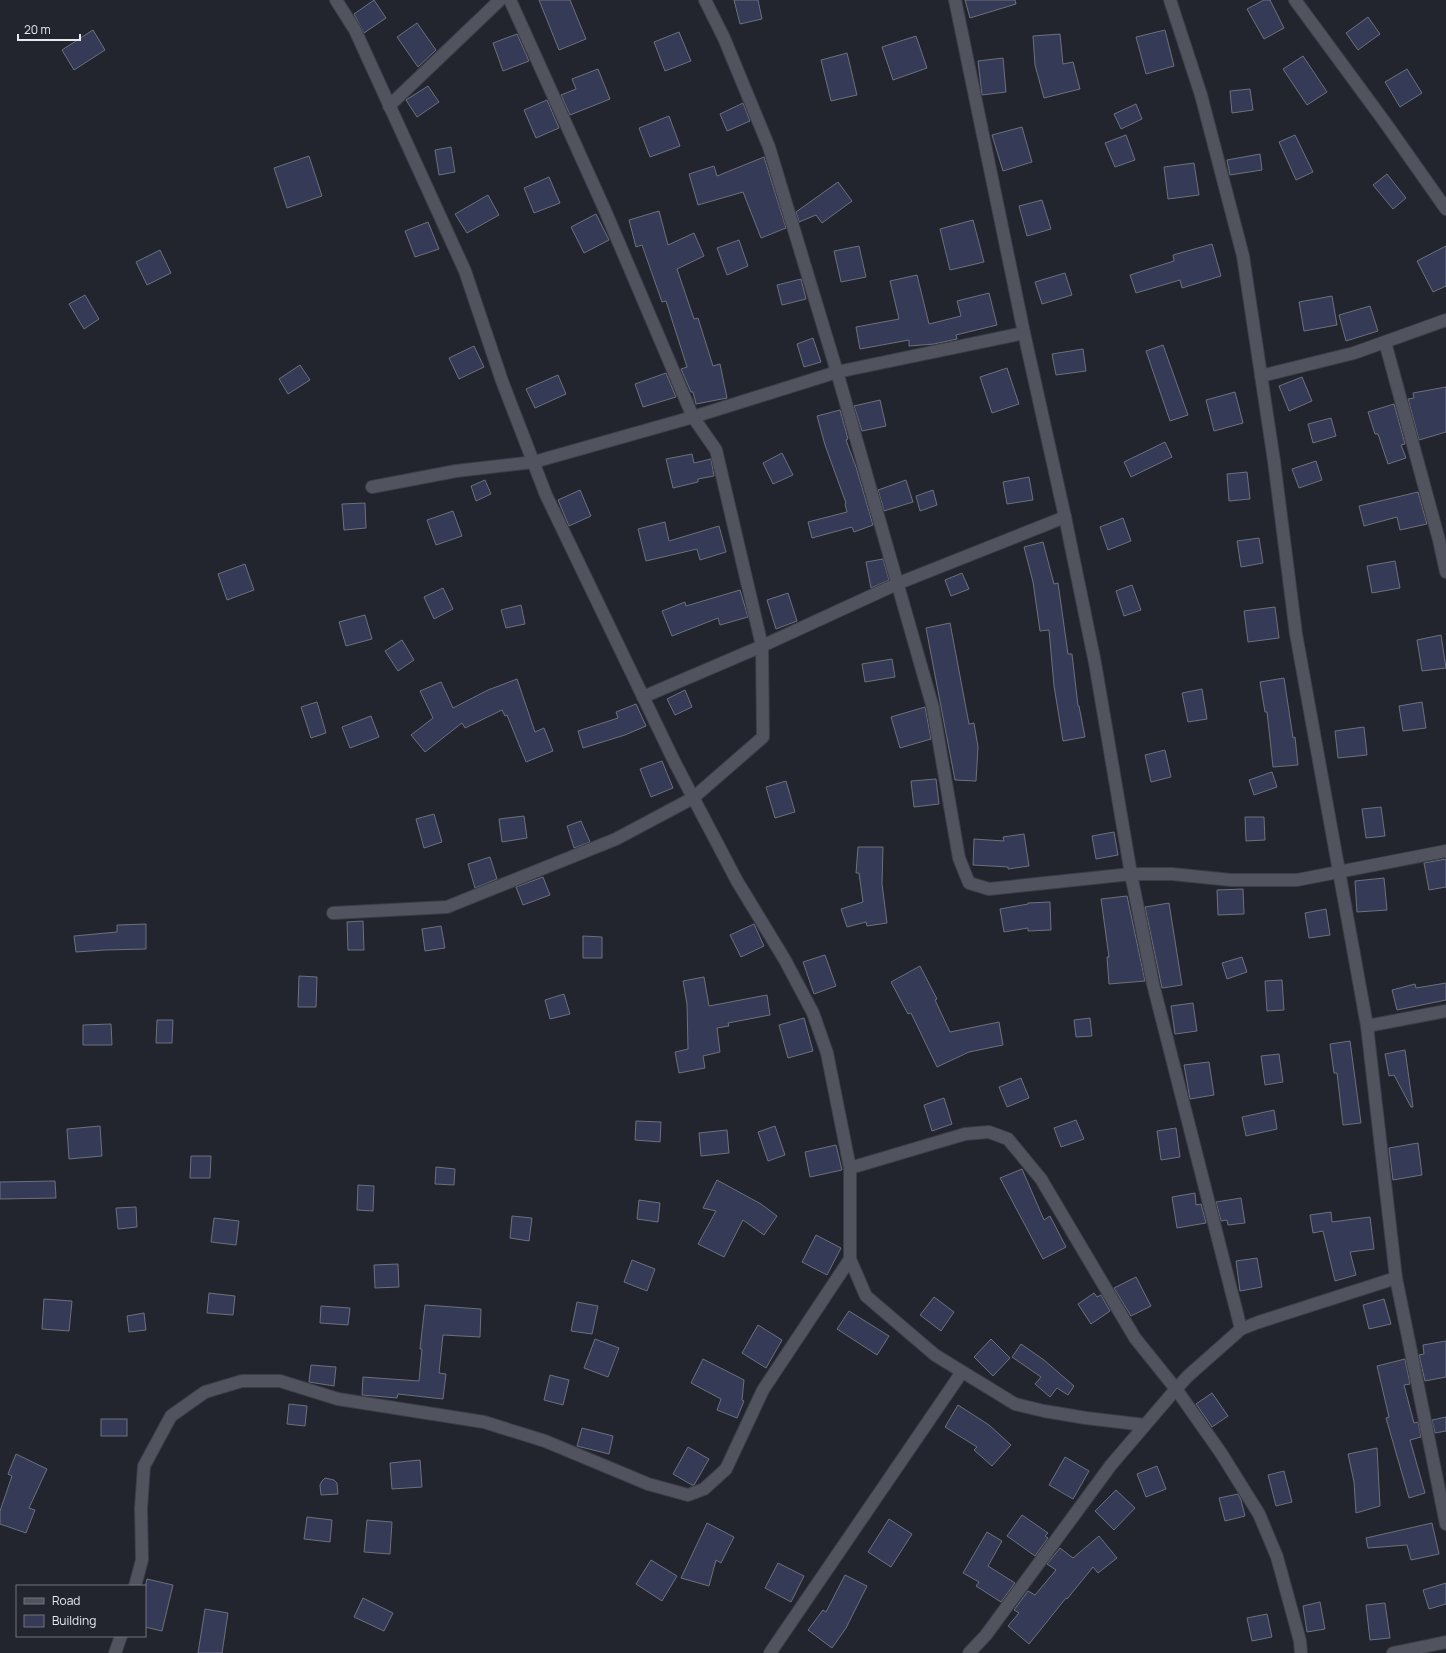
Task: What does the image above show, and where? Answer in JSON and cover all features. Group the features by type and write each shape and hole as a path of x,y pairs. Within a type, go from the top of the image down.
{"street":[{"path":"336,0 354,30 465,271 502,381 546,495 693,798 737,881 785,960 813,1013 827,1054 850,1168 850,1259 866,1296 934,1355 1015,1404 1044,1411 1086,1418 1145,1425"},
{"path":"389,106 500,0"},
{"path":"334,913 447,907 616,839 693,798 763,737 762,646 716,450 693,417 604,208 510,0"},
{"path":"705,0 724,38 769,147 837,372 899,583 933,708 959,858 969,883 989,889 1131,874 1172,874 1231,880 1297,880 1446,851"},
{"path":"955,0 1024,333 1065,517 1095,663 1131,874 1153,984 1241,1329"},
{"path":"1170,0 1201,95 1244,256 1262,376 1296,634 1367,1026 1396,1278 1446,1524"},
{"path":"1295,0 1384,121 1446,209"},
{"path":"1262,376 1354,353 1446,320"},
{"path":"372,487 456,471 534,462 693,417 837,372 1024,333"},
{"path":"1385,342 1439,540 1446,572"},
{"path":"643,696 762,646 899,583 1065,517"},
{"path":"1367,1026 1446,1011"},
{"path":"850,1168 964,1134 989,1132 1008,1139 1041,1179 1135,1338 1176,1389 1221,1453 1259,1514 1277,1557 1300,1641 1301,1653"},
{"path":"135,1585 142,1560 141,1508 144,1466 171,1416 205,1392 242,1381 280,1381 338,1399 484,1422 545,1441 648,1484 688,1495 704,1489 726,1469 763,1390 850,1259"},
{"path":"969,1653 986,1635 1111,1466 1145,1425 1188,1376 1241,1329 1396,1278"},
{"path":"770,1653 962,1372"},
{"path":"115,1653 122,1637"},
{"path":"1393,1653 1446,1642"}],"building":[{"path":"374,0 386,18 364,33 354,14"},
{"path":"539,0 570,0 586,39 559,50"},
{"path":"734,0 758,0 762,19 740,24"},
{"path":"965,0 1015,0 1016,4 970,18"},
{"path":"1264,0 1270,0 1284,28 1264,39 1247,9"},
{"path":"1368,17 1380,34 1358,50 1346,33"},
{"path":"417,23 436,50 418,67 397,37"},
{"path":"93,30 105,50 74,70 62,50"},
{"path":"1165,30 1174,66 1146,74 1136,37"},
{"path":"679,32 691,61 665,71 654,42"},
{"path":"517,34 529,61 503,71 493,43"},
{"path":"1060,34 1063,64 1073,62 1080,89 1044,98 1035,65 1033,36"},
{"path":"916,36 927,68 893,80 882,47"},
{"path":"847,53 857,95 831,101 821,60"},
{"path":"1303,56 1327,92 1307,105 1283,69"},
{"path":"1003,58 1006,92 982,95 978,61"},
{"path":"598,69 610,99 570,115 561,95 576,89 572,79"},
{"path":"1407,69 1422,93 1400,107 1385,82"},
{"path":"428,86 439,102 417,117 406,100"},
{"path":"1250,89 1253,110 1232,113 1230,91"},
{"path":"547,100 559,128 536,138 524,110"},
{"path":"743,103 750,121 727,131 720,114"},
{"path":"1136,104 1142,119 1121,129 1114,114"},
{"path":"669,116 680,146 650,157 639,128"},
{"path":"1022,127 1032,162 1003,171 992,135"},
{"path":"1126,135 1135,160 1115,167 1105,143"},
{"path":"1295,135 1313,172 1296,180 1279,142"},
{"path":"451,147 455,172 439,175 435,150"},
{"path":"1260,154 1262,170 1230,175 1227,160"},
{"path":"309,156 322,196 287,208 274,168"},
{"path":"764,157 786,228 761,238 743,192 698,205 689,174 714,166 717,176"},
{"path":"1194,163 1199,195 1168,199 1164,167"},
{"path":"1387,174 1406,198 1393,209 1373,185"},
{"path":"549,177 560,203 534,213 524,188"},
{"path":"838,182 852,201 822,223 816,215 799,222 796,212"},
{"path":"488,195 499,215 467,233 455,214"},
{"path":"1042,200 1051,229 1027,236 1019,206"},
{"path":"659,211 668,245 694,233 704,256 677,269 694,319 698,318 713,366 720,364 727,398 696,404 693,392 691,392 681,369 687,367 666,301 662,302 642,245 636,247 629,220"},
{"path":"596,214 609,240 584,253 571,227"},
{"path":"973,220 984,262 950,270 940,229"},
{"path":"428,222 439,249 415,257 405,231"},
{"path":"739,240 748,266 727,275 717,248"},
{"path":"1212,244 1221,276 1182,288 1180,280 1136,293 1130,275 1174,261 1173,255"},
{"path":"859,246 866,277 841,282 834,251"},
{"path":"1446,246 1446,286 1433,292 1417,261"},
{"path":"160,250 171,273 147,285 136,262"},
{"path":"1065,273 1072,295 1042,304 1035,282"},
{"path":"917,275 929,324 961,316 957,301 989,293 997,325 956,335 957,339 934,344 909,346 909,340 860,349 856,327 899,319 890,281"},
{"path":"801,279 806,299 782,305 777,285"},
{"path":"85,295 99,319 84,329 69,304"},
{"path":"1332,296 1337,325 1304,331 1299,302"},
{"path":"1370,306 1378,331 1346,341 1339,315"},
{"path":"813,338 821,362 804,367 797,344"},
{"path":"1163,345 1188,415 1170,421 1146,351"},
{"path":"474,346 484,367 459,379 449,358"},
{"path":"1083,349 1086,371 1056,375 1052,354"},
{"path":"300,365 310,380 288,394 279,379"},
{"path":"1007,368 1019,404 992,413 980,377"},
{"path":"666,373 676,397 643,407 635,384"},
{"path":"558,375 566,394 535,408 526,389"},
{"path":"1302,377 1312,401 1289,411 1279,386"},
{"path":"1446,387 1446,432 1419,440 1408,399 1414,398 1413,393"},
{"path":"1235,392 1243,423 1214,431 1206,400"},
{"path":"880,400 886,426 862,431 854,406"},
{"path":"1394,404 1405,444 1401,445 1406,458 1388,464 1378,434 1375,434 1368,412"},
{"path":"840,410 848,439 846,440 856,467 873,525 854,532 852,527 812,538 808,522 847,512 846,503 825,445 817,416"},
{"path":"1331,418 1336,436 1313,443 1308,424"},
{"path":"1165,442 1172,457 1131,477 1124,462"},
{"path":"782,453 793,475 773,484 763,463"},
{"path":"692,454 694,463 711,459 714,476 698,479 698,482 673,488 666,459"},
{"path":"1316,461 1322,480 1299,488 1292,469"},
{"path":"1247,472 1250,499 1229,501 1227,474"},
{"path":"1029,477 1033,500 1007,504 1003,482"},
{"path":"485,480 491,494 476,501 471,486"},
{"path":"906,480 913,502 884,511 878,490"},
{"path":"580,490 591,516 569,526 558,500"},
{"path":"933,490 937,505 920,511 916,496"},
{"path":"1418,492 1427,524 1400,530 1397,517 1364,526 1359,506"},
{"path":"365,503 366,528 344,530 342,504"},
{"path":"453,511 462,536 436,545 427,520"},
{"path":"1123,518 1131,541 1108,550 1100,527"},
{"path":"665,522 669,541 719,526 726,552 700,560 697,549 646,561 638,529"},
{"path":"1259,538 1263,563 1241,567 1237,541"},
{"path":"1043,542 1054,584 1058,583 1068,654 1072,654 1078,706 1085,737 1063,741 1054,686 1049,630 1040,631 1033,582 1024,547"},
{"path":"883,559 889,580 871,588 866,562"},
{"path":"1395,561 1400,588 1372,593 1367,566"},
{"path":"245,564 254,590 227,600 218,574"},
{"path":"962,573 969,589 951,596 945,580"},
{"path":"1132,585 1141,610 1124,616 1116,591"},
{"path":"443,588 453,609 434,619 424,597"},
{"path":"740,590 748,617 720,625 718,618 672,636 662,611 685,602 686,606"},
{"path":"788,593 797,621 776,629 767,600"},
{"path":"521,605 525,624 506,628 501,610"},
{"path":"1275,607 1279,638 1248,642 1244,611"},
{"path":"365,615 372,639 346,646 339,622"},
{"path":"950,623 969,724 974,723 978,747 976,781 955,780 926,628"},
{"path":"1441,635 1446,668 1422,671 1417,640"},
{"path":"402,640 414,660 398,671 385,651"},
{"path":"892,659 895,677 865,682 862,664"},
{"path":"1284,678 1293,738 1295,737 1298,765 1273,767 1267,712 1265,712 1260,682"},
{"path":"517,679 535,732 544,728 553,751 526,762 507,715 505,716 502,710 465,728 462,723 425,752 411,735 433,718 420,691 441,682 453,708 488,690"},
{"path":"1202,689 1207,719 1188,722 1182,693"},
{"path":"685,690 692,707 675,715 667,699"},
{"path":"317,702 326,733 311,738 301,707"},
{"path":"1422,702 1426,728 1403,731 1399,706"},
{"path":"636,704 646,726 625,735 583,748 578,731 618,718 616,712"},
{"path":"925,707 931,739 900,748 891,717"},
{"path":"371,716 379,737 350,748 342,727"},
{"path":"1364,727 1367,755 1338,758 1335,731"},
{"path":"1165,750 1171,777 1151,782 1145,755"},
{"path":"662,761 673,788 651,797 640,769"},
{"path":"1272,772 1277,787 1254,795 1249,780"},
{"path":"936,779 939,804 914,807 911,781"},
{"path":"786,781 795,812 775,818 766,787"},
{"path":"1381,807 1385,836 1366,838 1362,809"},
{"path":"434,814 442,842 424,848 416,819"},
{"path":"524,816 527,838 502,842 499,819"},
{"path":"1245,817 1264,817 1265,840 1246,841"},
{"path":"581,821 590,842 574,848 567,826"},
{"path":"1114,832 1118,855 1096,859 1092,836"},
{"path":"1024,834 1029,866 1008,869 1008,867 973,865 974,839 1004,841 1003,837"},
{"path":"858,847 883,847 882,884 887,923 867,926 866,922 847,927 841,909 863,902 859,873 856,873"},
{"path":"490,857 497,879 475,888 468,864"},
{"path":"1446,859 1446,887 1429,890 1424,863"},
{"path":"543,877 550,895 523,905 516,887"},
{"path":"1384,878 1387,910 1357,912 1355,881"},
{"path":"1243,889 1244,914 1218,915 1217,890"},
{"path":"1127,896 1145,981 1109,984 1107,957 1109,957 1101,899"},
{"path":"1050,902 1051,930 1028,931 1028,928 1004,932 1000,909 1028,903"},
{"path":"1169,903 1182,985 1162,988 1145,907"},
{"path":"1326,909 1330,935 1309,938 1305,913"},
{"path":"363,921 364,950 348,950 347,922"},
{"path":"146,924 146,949 76,952 74,936 117,932 117,925"},
{"path":"754,924 764,946 741,957 730,935"},
{"path":"441,926 445,948 425,951 422,929"},
{"path":"583,936 602,937 602,958 583,958"},
{"path":"825,955 836,986 814,994 803,962"},
{"path":"1242,957 1247,972 1227,979 1222,963"},
{"path":"920,966 937,999 935,1000 950,1032 999,1022 1003,1045 969,1052 937,1067 911,1013 908,1014 891,982"},
{"path":"299,976 317,977 316,1007 298,1007"},
{"path":"704,977 709,1006 767,995 770,1015 728,1023 729,1026 717,1028 720,1052 703,1056 705,1068 679,1073 675,1052 688,1049 687,1004 683,981"},
{"path":"1282,980 1284,1010 1267,1011 1265,981"},
{"path":"1446,983 1446,1000 1397,1010 1392,990 1415,984 1416,988"},
{"path":"564,994 570,1014 550,1019 545,1000"},
{"path":"1193,1003 1197,1031 1175,1034 1171,1006"},
{"path":"804,1018 813,1051 788,1058 779,1025"},
{"path":"1090,1018 1092,1036 1076,1037 1074,1020"},
{"path":"157,1020 173,1020 172,1043 156,1043"},
{"path":"111,1024 112,1045 83,1045 83,1025"},
{"path":"1350,1041 1361,1123 1343,1125 1337,1073 1334,1073 1330,1044"},
{"path":"1405,1050 1413,1107 1411,1107 1394,1075 1389,1076 1385,1054"},
{"path":"1279,1054 1283,1082 1265,1085 1261,1056"},
{"path":"1209,1062 1214,1095 1190,1099 1184,1065"},
{"path":"1021,1078 1029,1098 1007,1107 999,1087"},
{"path":"944,1098 952,1124 932,1131 924,1105"},
{"path":"1274,1110 1277,1129 1246,1136 1242,1117"},
{"path":"1076,1120 1084,1139 1061,1147 1054,1128"},
{"path":"636,1121 661,1122 660,1142 635,1140"},
{"path":"100,1126 102,1156 69,1159 67,1129"},
{"path":"775,1126 785,1155 768,1161 758,1132"},
{"path":"1176,1128 1180,1157 1161,1160 1157,1131"},
{"path":"727,1130 729,1153 701,1156 699,1133"},
{"path":"1418,1143 1422,1175 1393,1180 1389,1148"},
{"path":"836,1145 842,1170 810,1177 805,1152"},
{"path":"191,1156 211,1156 210,1178 190,1178"},
{"path":"436,1167 455,1169 454,1185 435,1184"},
{"path":"1022,1169 1044,1220 1050,1216 1066,1247 1043,1259 1000,1178"},
{"path":"717,1180 761,1204 777,1216 764,1235 743,1220 724,1257 698,1244 716,1211 703,1208"},
{"path":"55,1181 56,1198 0,1199 0,1182"},
{"path":"358,1185 374,1186 373,1211 357,1210"},
{"path":"1195,1193 1196,1205 1201,1204 1206,1223 1177,1228 1172,1197"},
{"path":"1241,1198 1245,1223 1228,1225 1227,1220 1221,1221 1216,1202"},
{"path":"639,1200 660,1203 658,1222 637,1219"},
{"path":"136,1207 137,1227 118,1229 116,1208"},
{"path":"1331,1212 1332,1222 1370,1217 1374,1249 1350,1252 1356,1275 1335,1281 1323,1231 1313,1233 1310,1215"},
{"path":"512,1216 532,1218 529,1241 510,1238"},
{"path":"214,1218 239,1221 236,1245 211,1242"},
{"path":"816,1235 841,1248 827,1275 802,1262"},
{"path":"1257,1258 1262,1287 1240,1291 1236,1261"},
{"path":"632,1260 655,1269 647,1291 624,1282"},
{"path":"398,1264 399,1287 375,1288 374,1265"},
{"path":"1136,1277 1151,1306 1131,1316 1114,1288"},
{"path":"209,1293 235,1296 233,1315 207,1313"},
{"path":"1094,1293 1097,1297 1101,1295 1110,1311 1091,1324 1078,1304"},
{"path":"934,1297 954,1312 941,1331 920,1315"},
{"path":"44,1299 72,1301 69,1331 42,1329"},
{"path":"1384,1299 1391,1324 1369,1329 1363,1305"},
{"path":"577,1302 598,1306 592,1334 571,1331"},
{"path":"425,1305 481,1309 480,1337 443,1335 439,1373 446,1374 443,1399 398,1394 397,1398 362,1395 363,1377 419,1381 422,1349 420,1349"},
{"path":"321,1306 350,1308 348,1325 320,1323"},
{"path":"849,1311 889,1336 877,1355 837,1329"},
{"path":"144,1313 146,1330 129,1332 127,1316"},
{"path":"758,1325 782,1340 766,1368 742,1353"},
{"path":"595,1339 619,1348 608,1377 584,1368"},
{"path":"991,1339 1010,1358 993,1376 974,1357"},
{"path":"1446,1341 1446,1377 1425,1381 1419,1355 1424,1354 1423,1345"},
{"path":"1021,1344 1044,1360 1074,1386 1068,1395 1057,1388 1050,1397 1035,1384 1041,1377 1012,1357"},
{"path":"703,1359 744,1380 742,1400 744,1401 737,1418 717,1410 721,1399 691,1383"},
{"path":"1405,1359 1410,1384 1404,1385 1414,1423 1418,1422 1421,1437 1410,1440 1425,1493 1409,1498 1386,1418 1389,1417 1377,1366"},
{"path":"311,1365 336,1367 334,1386 309,1382"},
{"path":"550,1375 569,1380 563,1405 544,1400"},
{"path":"1212,1393 1228,1416 1212,1427 1196,1404"},
{"path":"289,1404 307,1406 305,1426 287,1424"},
{"path":"958,1405 989,1425 1011,1445 992,1466 974,1450 977,1447 945,1427"},
{"path":"1446,1417 1446,1431 1435,1433 1432,1420"},
{"path":"101,1419 127,1419 127,1436 101,1436"},
{"path":"582,1428 613,1436 609,1454 577,1446"},
{"path":"688,1447 709,1459 694,1485 673,1474"},
{"path":"1377,1448 1380,1506 1356,1513 1354,1482 1348,1454"},
{"path":"16,1454 47,1469 29,1508 35,1510 26,1533 0,1524 0,1511 12,1476 8,1474"},
{"path":"1065,1457 1089,1471 1073,1499 1049,1485"},
{"path":"420,1460 422,1487 392,1489 390,1463"},
{"path":"1157,1466 1166,1489 1146,1497 1137,1474"},
{"path":"1284,1471 1292,1502 1276,1506 1268,1475"},
{"path":"325,1478 334,1480 337,1483 338,1494 321,1495 320,1485"},
{"path":"1116,1490 1135,1508 1114,1530 1095,1511"},
{"path":"1238,1494 1245,1516 1225,1521 1219,1498"},
{"path":"1022,1515 1048,1533 1045,1536 1048,1538 1035,1556 1007,1536"},
{"path":"307,1517 332,1520 330,1542 304,1539"},
{"path":"889,1519 912,1534 891,1567 868,1552"},
{"path":"367,1520 392,1522 390,1554 364,1552"},
{"path":"707,1523 734,1537 721,1563 716,1560 709,1586 681,1578"},
{"path":"1432,1523 1439,1554 1411,1560 1407,1545 1368,1548 1366,1538"},
{"path":"987,1532 1002,1541 988,1566 1015,1583 1001,1602 976,1586 979,1582 963,1573"},
{"path":"1099,1536 1117,1558 1098,1573 1093,1567 1029,1644 1008,1626 1019,1613 1014,1610 1028,1591 1035,1595 1056,1570 1047,1564 1060,1548 1073,1558"},
{"path":"651,1560 677,1576 662,1601 636,1584"},
{"path":"778,1563 804,1576 791,1602 765,1588"},
{"path":"845,1575 867,1586 846,1628 832,1648 808,1630 823,1610 826,1612"},
{"path":"147,1579 173,1585 162,1631 146,1627 146,1585"},
{"path":"1446,1583 1446,1604 1429,1609 1423,1590"},
{"path":"363,1598 393,1613 384,1631 354,1617"},
{"path":"1320,1602 1325,1629 1307,1632 1303,1606"},
{"path":"1385,1603 1390,1638 1370,1640 1366,1605"},
{"path":"205,1609 228,1613 222,1653 198,1653"},
{"path":"1267,1614 1272,1637 1252,1641 1247,1618"}]}
